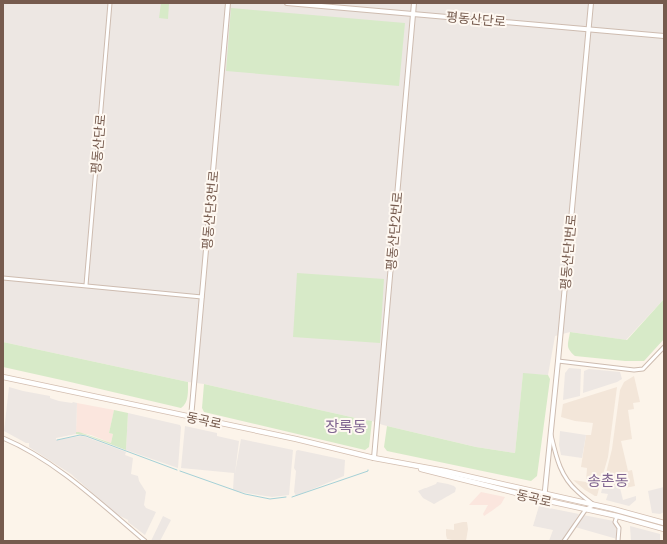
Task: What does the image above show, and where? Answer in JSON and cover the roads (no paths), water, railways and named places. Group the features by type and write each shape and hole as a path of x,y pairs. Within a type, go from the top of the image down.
{"main road":[{"name":"동곡로","path":"3,377 296,439 374,458 445,471 594,505 664,523"},
{"name":"동곡로","path":"404,464 441,475 617,516 664,529"}],"street":[{"name":"평동산단로","path":"86,286 110,3"},
{"name":"평동산단3번로","path":"191,418 228,3"},
{"name":"평동산단로","path":"287,3 664,36"},
{"name":"평동산단2번로","path":"374,458 414,3"},
{"name":"평동산단1번로","path":"544,500 591,3"},
{"path":"3,278 202,297"},
{"path":"558,361 634,370 643,369 664,347"},
{"path":"551,432 558,464 567,481 594,505 586,509 564,541"},
{"path":"3,438 22,446 68,477 145,541"},
{"path":"617,516 615,522 619,528 618,541"}],"waterway":[{"path":"57,440 80,435 86,436 177,470"},
{"path":"292,497 368,470"},
{"path":"180,471 245,494 270,499 286,497"}],"district":[{"name":"장록동","path":"346,427"},
{"name":"송촌동","path":"608,481"}]}
